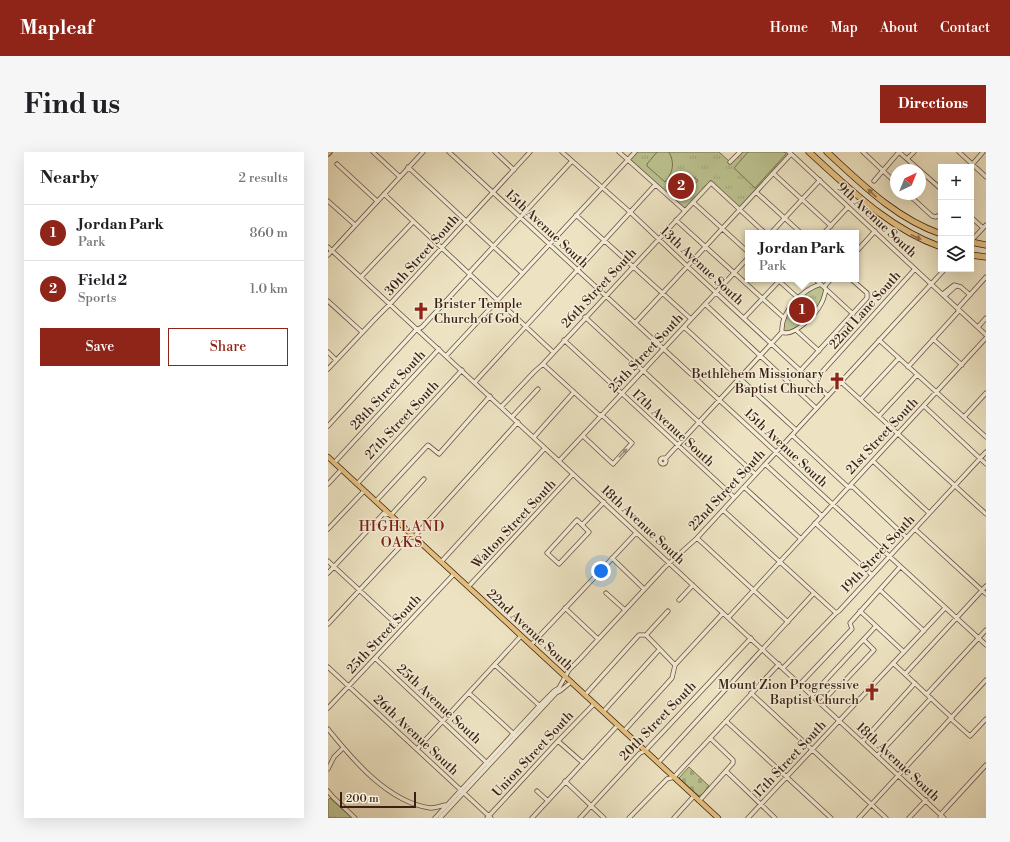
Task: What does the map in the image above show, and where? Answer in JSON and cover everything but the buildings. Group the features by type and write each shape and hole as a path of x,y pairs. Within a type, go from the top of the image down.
{"highway":[{"path":"806,152 822,163"},
{"path":"809,152 871,207 887,219 917,237 938,246"},
{"path":"828,152 878,198 896,212 913,222 938,233"},
{"path":"974,242 986,245"},
{"path":"974,255 986,257"}],"main road":[{"name":"22nd Avenue South","path":"328,457 718,818"}],"street":[{"path":"373,152 400,177"},
{"path":"328,254 423,152"},
{"name":"15th Avenue South","path":"449,152 986,645"},
{"path":"495,152 514,170"},
{"name":"30th Street South","path":"328,369 530,152"},
{"name":"13th Avenue South","path":"563,152 601,188 630,212 828,396"},
{"path":"619,152 629,159 684,211"},
{"name":"28th Street South","path":"446,356 635,152"},
{"path":"730,162 740,152"},
{"path":"863,152 890,177"},
{"path":"874,180 899,152 908,158 938,186"},
{"path":"908,158 914,152"},
{"path":"959,152 969,164"},
{"path":"973,164 984,152"},
{"path":"634,323 756,192 790,153"},
{"name":"9th Avenue South","path":"790,153 986,335"},
{"path":"328,426 572,161"},
{"path":"337,164 377,201"},
{"path":"408,167 522,273"},
{"path":"974,168 986,177"},
{"path":"772,172 830,226"},
{"path":"774,230 820,180"},
{"name":"26th Street South","path":"501,407 543,364 711,183 739,210"},
{"path":"475,382 655,184"},
{"path":"756,192 798,230"},
{"path":"384,194 554,352"},
{"path":"915,200 932,216 938,216"},
{"path":"328,201 355,225"},
{"path":"693,202 745,249"},
{"path":"827,230 848,207"},
{"path":"739,210 762,230"},
{"path":"576,215 691,319"},
{"path":"676,220 784,318"},
{"path":"974,220 983,228"},
{"path":"361,278 413,222"},
{"path":"974,238 986,224"},
{"path":"859,249 875,231"},
{"name":"18th Avenue South","path":"328,247 926,800 940,816 944,818"},
{"name":"25th Street South","path":"559,461 745,261"},
{"name":"22nd Lane South","path":"813,382 916,269"},
{"name":"22nd Street South","path":"540,707 556,693 569,670 669,563 697,538 942,272"},
{"path":"908,366 958,312 958,308 986,277"},
{"path":"744,318 777,282"},
{"path":"781,282 798,298"},
{"path":"818,282 853,314"},
{"path":"782,332 785,334 796,330 819,308 824,297 824,287 828,282"},
{"path":"800,371 867,298 868,296 854,282"},
{"path":"944,295 956,286 961,286 970,295"},
{"path":"782,332 781,325 784,318 798,298 812,288 824,287"},
{"path":"328,301 362,332"},
{"path":"705,304 816,408"},
{"path":"586,317 755,474"},
{"path":"978,327 986,318"},
{"path":"684,327 796,430"},
{"path":"796,330 819,351"},
{"path":"665,459 782,332"},
{"name":"21st Street South","path":"728,618 986,338"},
{"path":"933,339 962,365"},
{"name":"17th Avenue South","path":"564,340 734,497"},
{"path":"879,340 986,437"},
{"name":"28th Street South","path":"334,463 439,349"},
{"path":"328,352 336,360"},
{"path":"861,400 899,358"},
{"path":"543,364 598,414 604,417 631,442 631,445 613,464 583,436"},
{"name":"27th Street South","path":"357,484 462,370"},
{"path":"879,416 917,375"},
{"path":"841,382 985,513"},
{"path":"512,417 538,389"},
{"path":"534,437 574,392"},
{"path":"964,417 986,393"},
{"path":"376,501 428,444 438,454 490,396"},
{"path":"924,406 986,464"},
{"path":"328,624 409,537 414,537 518,422"},
{"path":"792,435 848,487 853,487 907,538"},
{"path":"441,562 545,448"},
{"name":"19th Street South","path":"783,668 836,612 839,611 986,452"},
{"path":"873,461 929,513"},
{"path":"765,464 822,516"},
{"path":"328,484 342,470"},
{"name":"Walton Street South","path":"468,587 573,474"},
{"path":"328,573 384,512 391,515 424,479"},
{"path":"744,487 801,539"},
{"path":"328,529 364,491"},
{"path":"582,525 604,502"},
{"path":"723,510 814,594 836,612"},
{"path":"577,520 582,525 589,532 559,564 547,553 577,520"},
{"path":"815,523 872,575"},
{"path":"915,529 986,594"},
{"path":"531,645 636,533"},
{"path":"697,538 788,622"},
{"path":"612,558 644,589"},
{"path":"328,561 396,624"},
{"path":"800,684 852,629 850,623 900,567"},
{"name":"25th Street South","path":"328,708 454,574"},
{"path":"679,600 692,585"},
{"path":"905,674 986,586"},
{"path":"880,590 924,631"},
{"path":"606,593 625,610"},
{"path":"658,763 814,594"},
{"path":"565,608 598,639"},
{"name":"17th Street South","path":"748,818 945,608"},
{"path":"646,635 668,611"},
{"path":"860,611 904,652"},
{"path":"624,731 672,678 675,665 723,613"},
{"path":"812,696 876,626"},
{"path":"927,694 986,630"},
{"path":"585,695 639,635 646,635 675,665"},
{"path":"417,749 522,636"},
{"name":"20th Street South","path":"580,818 640,753 645,751 750,638"},
{"path":"820,703 874,650 864,640"},
{"path":"603,712 660,650"},
{"name":"25th Avenue South","path":"375,658 488,763"},
{"path":"894,663 969,735 972,735 986,720"},
{"path":"629,818 667,779 674,777 778,664"},
{"path":"495,665 540,707"},
{"name":"26th Avenue South","path":"328,667 489,817"},
{"path":"859,818 986,680"},
{"path":"556,693 570,682"},
{"path":"862,742 915,683"},
{"name":"22nd Street South","path":"434,818 442,813 554,691 558,689"},
{"path":"469,693 515,734"},
{"path":"752,694 886,818"},
{"path":"877,756 931,698"},
{"name":"Union Street South","path":"489,817 594,704"},
{"path":"726,721 831,818"},
{"path":"532,818 618,725"},
{"path":"328,729 343,748 375,780 390,791 411,802 434,808 442,813"},
{"path":"699,801 733,763 733,760 710,738"},
{"path":"558,741 583,763"},
{"path":"328,769 334,757 343,748"},
{"path":"940,816 986,766"},
{"path":"726,772 775,818"},
{"path":"565,781 604,818"},
{"path":"328,791 332,797 355,818"},
{"name":"22nd Street South","path":"440,818 446,805 462,791"},
{"path":"537,791 548,801"},
{"path":"674,818 694,796"},
{"path":"909,818 926,800"},
{"path":"434,808 446,805"}],"green space":[{"path":"635,152 719,152 730,162 740,152 789,152 791,154 739,209 711,183 685,211 629,159"},
{"path":"657,152 669,152 671,156 672,168 670,175 665,182 647,166"},
{"path":"748,152 784,152 786,154 755,188 734,168"},
{"path":"679,175 689,175 698,180 683,200 666,184 670,179"},
{"path":"820,286 825,291 823,298 815,311 797,327 783,332 784,321 787,314 795,304 804,295"},
{"path":"689,767 709,786 700,797 679,778"},
{"path":"330,798 352,818 328,818 328,800"}],"place":[{"name":"Field 2","path":"681,186"},
{"name":"Jordan Park","path":"802,310"},
{"name":"Brister Temple Church of God","path":"421,311"},
{"name":"Bethlehem Missionary Baptist Church","path":"837,381"},
{"name":"Mount Zion Progressive Baptist Church","path":"872,692"}],"district":[{"name":"HIGHLAND OAKS","path":"402,536"}]}
